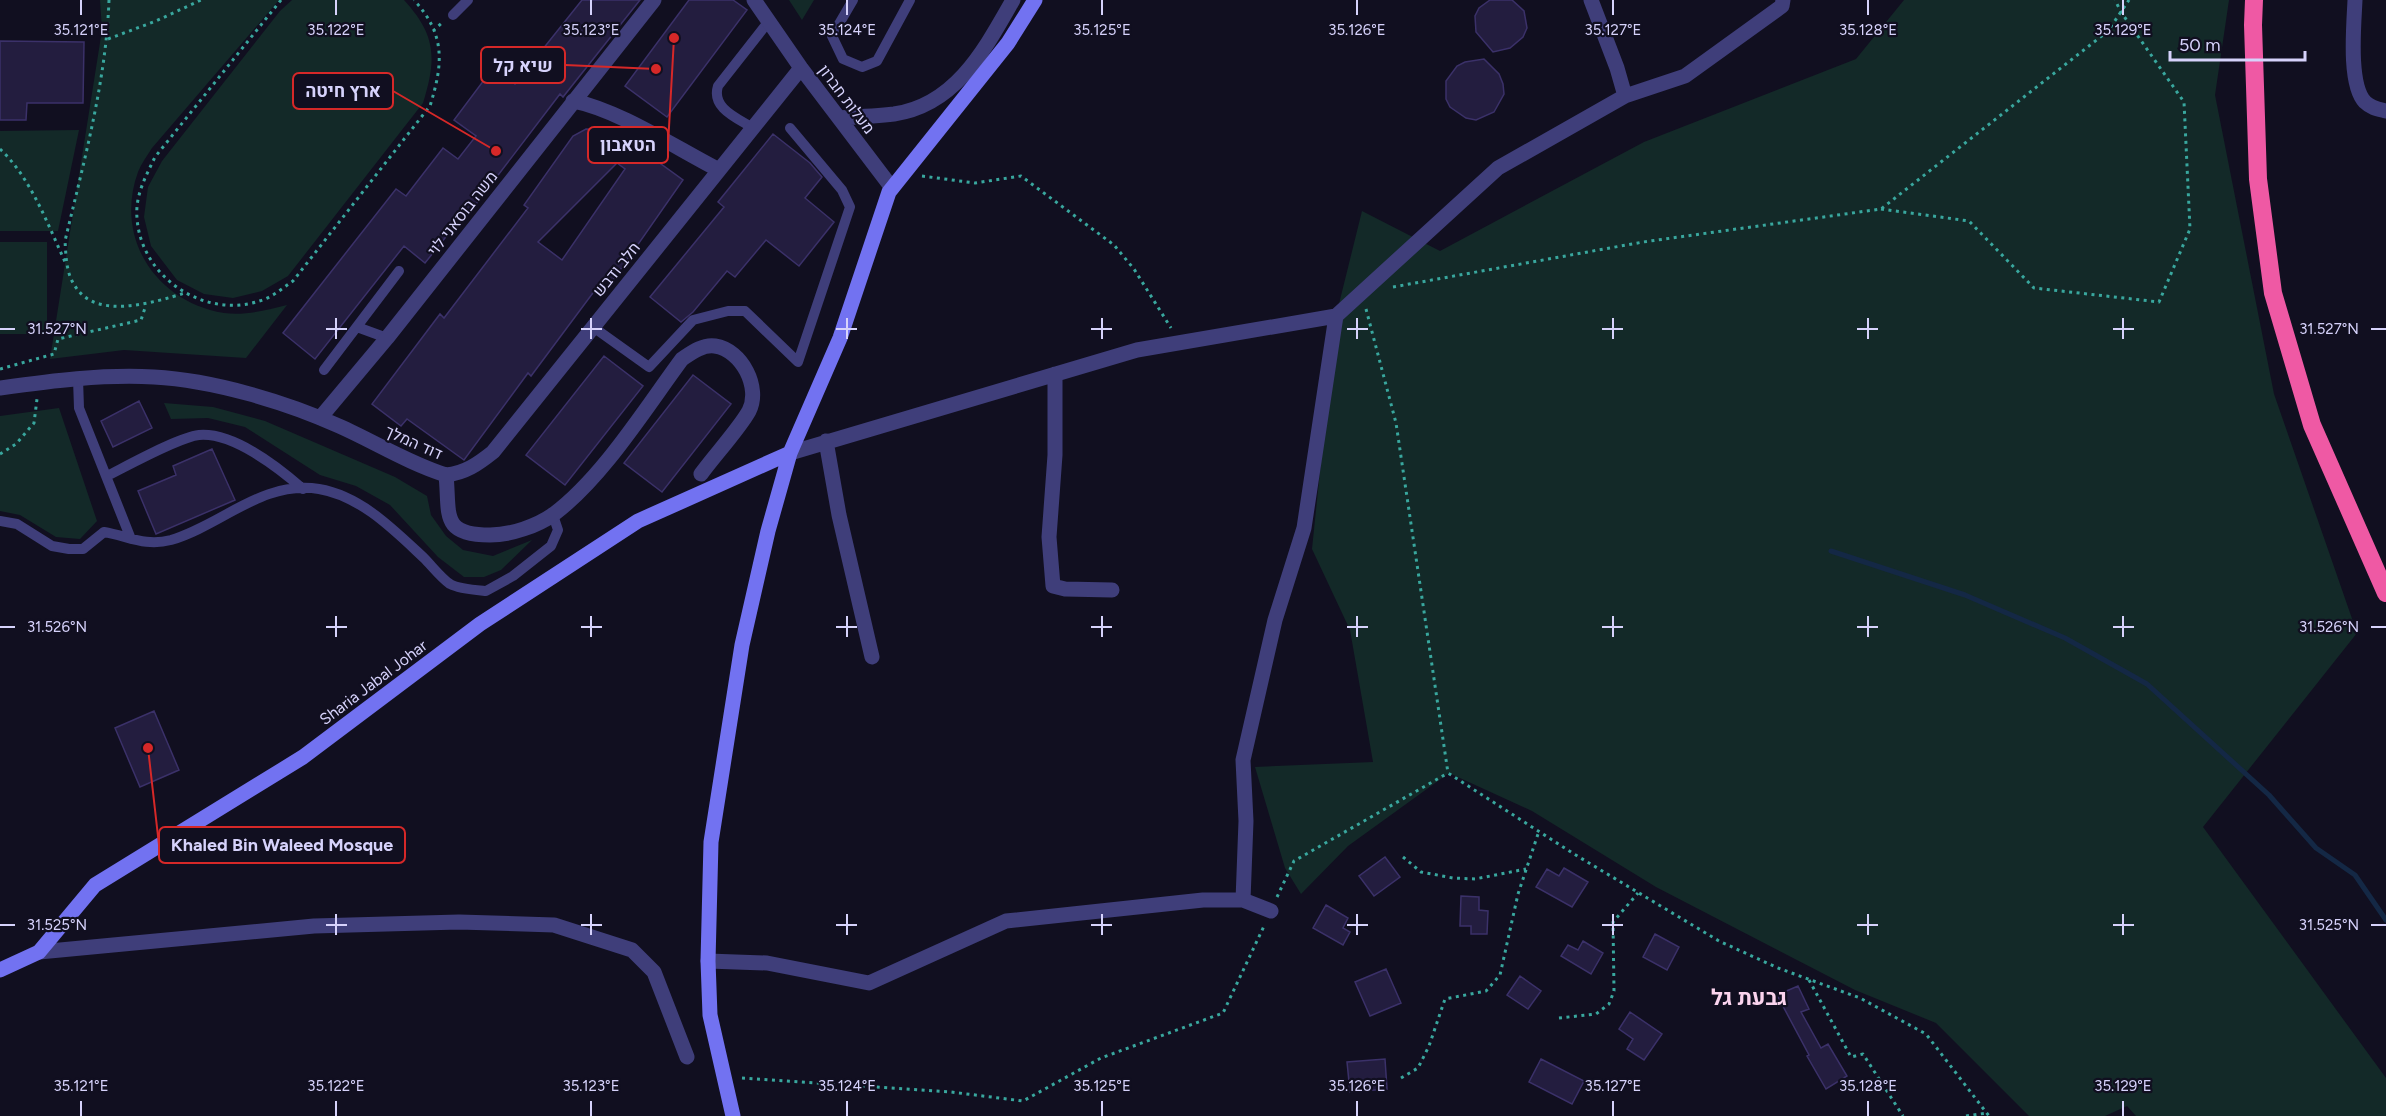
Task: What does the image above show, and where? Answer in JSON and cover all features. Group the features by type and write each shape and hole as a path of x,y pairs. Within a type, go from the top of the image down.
{"highway":[{"path":"2254,0 2258,179 2273,293 2312,425 2386,593"}],"street":[{"name":"משה בוסאני לוי","path":"320,418 387,338 654,0"},
{"name":"מעלות חברון","path":"754,0 801,68 892,188"},
{"path":"839,118 896,114 914,109 942,96 969,70 1012,0"},
{"path":"732,1116 710,1015 708,962 711,842 740,657 768,531 790,453 840,338 892,188 1008,43 1035,0"},
{"path":"1591,0 1617,68 1625,96"},
{"path":"790,453 1137,350 1336,316 1498,168 1625,96 1685,76 1782,6 1783,0"},
{"path":"2355,0 2353,57 2357,85 2364,100 2374,109 2386,111"},
{"name":"חלב ודבש","path":"446,475 458,474 474,467 493,452 801,68"},
{"path":"573,101 591,104 719,170"},
{"path":"1243,900 1246,821 1243,760 1275,620 1304,528 1336,316"},
{"name":"דוד המלך","path":"0,388 78,379 154,377 198,382 281,405 339,426 399,458 446,475 449,517 456,527 465,534 504,535 553,515 602,465 682,359 698,348 714,346 731,352 741,361 750,375 750,410 701,474"},
{"path":"1054,374 1054,455 1049,537 1053,586 1065,589 1112,590"},
{"path":"826,441 838,515 872,657"},
{"name":"Sharia Jabal Johar","path":"0,970 39,952 95,885 303,757 480,624 638,521 790,453"},
{"path":"708,962 767,963 869,983 1006,921 1203,900 1243,900 1271,911"},
{"path":"39,952 314,926 459,922 554,925 632,950 654,972 687,1056"}],"lane":[{"path":"453,15 468,0"},
{"path":"853,0 832,36 843,59 862,67 877,61 910,0"},
{"path":"753,128 718,104 715,95 718,86 769,21"},
{"path":"593,327 649,368 693,320 728,311 745,311 798,362 850,207 842,190 790,128"},
{"path":"324,370 399,271"},
{"path":"357,327 387,338"},
{"path":"78,379 79,408 131,538"},
{"path":"107,476 179,442 197,435 208,435 232,442 279,468 303,489"},
{"path":"0,521 16,524 52,546 69,549 83,549 104,532 143,543 170,540 250,501 272,493 317,489 342,494 387,523 451,584 486,591 513,576 551,546 558,530 553,515"}],"path":[{"path":"67,265 65,240 99,94 108,39 109,0"},
{"path":"108,39 156,21 201,0"},
{"path":"281,0 155,157 141,185 136,217 144,249 172,286 201,301 234,306 265,299 293,281 430,106 440,75 438,44 426,14 414,0"},
{"path":"1988,1115 1926,1034 1860,998 1779,968 1719,940 1638,893 1448,773 1396,423 1362,292 1643,242 1881,209 1969,220 2034,288 2159,302 2190,229 2184,102 2115,0"},
{"path":"1881,209 2108,31 2129,0"},
{"path":"0,149 12,160 39,208 67,265 75,287 87,299 101,305 146,305 185,293"},
{"path":"904,173 975,183 1021,176 1114,245 1134,268 1180,342"},
{"path":"0,369 54,354 58,339 141,320 146,305"},
{"path":"0,454 16,444 34,423 38,396 35,383"},
{"path":"723,1077 951,1092 1023,1101 1101,1058 1223,1013 1294,861 1448,773"},
{"path":"1401,1078 1418,1068 1429,1046 1445,999 1486,991 1500,975 1518,894 1539,831"},
{"path":"1403,857 1421,872 1453,878 1475,879 1527,869"},
{"path":"1559,1018 1596,1014 1610,1004 1614,991 1612,922 1638,893"},
{"path":"1808,979 1851,1056 1863,1054 1903,1116"},
{"path":"1966,1116 1988,1115"}],"green space":[{"path":"100,0 279,0 152,148 138,172 132,197 132,220 137,243 146,263 178,296 200,306 232,314 256,312 287,305 246,358 124,350 50,359 102,30"},
{"path":"292,0 404,0 415,13 428,36 432,60 428,87 423,103 288,276 262,291 233,298 204,294 177,280 151,246 144,217 148,187 162,161 280,11"},
{"path":"789,0 814,0 802,20"},
{"path":"1904,0 2229,0 2215,95 2274,394 2357,633 2203,827 2386,1078 2386,1116 2136,1116 2127,1106 2105,1116 2029,1116 1936,1023 1855,990 1656,887 1532,811 1449,773 1348,846 1301,894 1285,868 1255,767 1373,762 1350,630 1312,549 1336,316 1362,211 1440,251 1644,142 1856,59"},
{"path":"79,130 58,231 0,231 0,131"},
{"path":"0,242 47,242 47,334 0,334"},
{"path":"164,403 213,407 265,421 395,477 427,496 431,515 446,536 463,550 493,556 532,540 501,570 484,577 464,577 438,557 390,505 356,486 320,475 245,427 208,418 171,419"},
{"path":"59,408 97,521 80,539 56,537 20,515 0,511 0,416"}],"building":[{"path":"582,0 640,0 563,97 560,94 460,225 457,223 425,263 404,246 315,359 283,333 396,189 406,196 443,148 458,159 476,136 454,120 493,68 515,84"},
{"path":"689,0 733,0 747,10 667,117 625,86"},
{"path":"1490,0 1512,0 1524,11 1527,28 1523,37 1510,48 1493,52 1476,32 1475,16 1479,8"},
{"path":"0,41 84,42 83,103 27,103 26,120 0,120"},
{"path":"1484,59 1499,74 1504,94 1494,112 1476,120 1466,118 1450,107 1446,99 1446,81 1457,66 1465,62"},
{"path":"586,129 614,130 683,180 611,283 604,278 531,376 528,373 464,460 407,419 401,426 372,404 440,314 444,318 528,208 524,205 573,136","holes":["617,163 625,169 562,260 538,242"]},
{"path":"773,134 810,163 822,177 805,198 834,222 799,266 766,240 735,277 727,271 693,312 681,322 650,297 724,207 718,202"},
{"path":"604,356 643,386 565,485 526,455"},
{"path":"693,375 731,404 662,492 624,463"},
{"path":"139,401 152,428 113,447 101,421"},
{"path":"212,449 235,500 156,534 138,491 176,475 173,466"},
{"path":"154,711 179,770 140,787 115,728"},
{"path":"1385,857 1400,877 1374,896 1359,876"},
{"path":"1564,868 1588,882 1572,907 1536,887 1547,869 1559,876"},
{"path":"1461,896 1479,897 1479,910 1488,911 1487,934 1471,934 1471,926 1460,926"},
{"path":"1326,905 1348,918 1343,928 1350,932 1343,945 1313,928"},
{"path":"1655,934 1679,947 1667,970 1643,957"},
{"path":"1583,941 1603,953 1591,974 1561,956 1568,945 1578,950"},
{"path":"1386,969 1401,1003 1370,1016 1355,982"},
{"path":"1520,976 1541,991 1528,1009 1507,995"},
{"path":"1798,986 1809,1009 1801,1012 1821,1048 1828,1044 1847,1076 1826,1089 1777,995"},
{"path":"1630,1012 1662,1034 1644,1060 1627,1049 1633,1039 1619,1029"},
{"path":"1385,1059 1387,1089 1350,1092 1347,1062"},
{"path":"1541,1059 1584,1081 1572,1104 1529,1082"}],"waterway":[{"path":"1831,551 1965,595 2065,638 2147,684 2269,795 2316,848 2355,875 2386,920"}],"place":[{"name":"הטאבון","path":"674,38"},
{"name":"שיא קל","path":"656,69"},
{"name":"ארץ חיטה","path":"496,151"},
{"name":"Khaled Bin Waleed Mosque","path":"148,748"}],"district":[{"name":"גבעת גל","path":"1749,997"}]}
